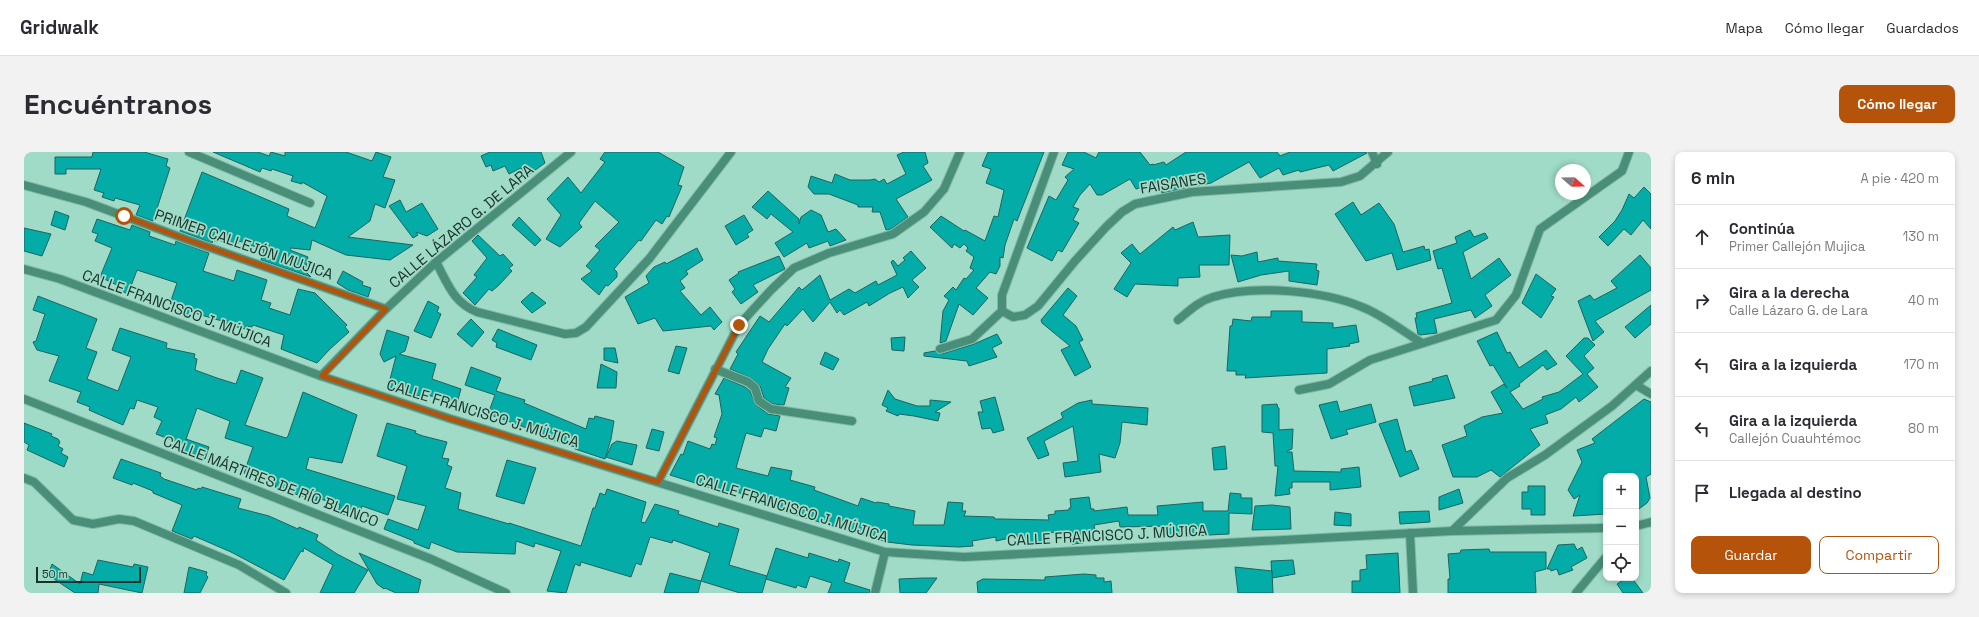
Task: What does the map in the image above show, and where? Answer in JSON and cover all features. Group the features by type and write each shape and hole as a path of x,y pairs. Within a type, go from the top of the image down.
{"street":[{"path":"189,152 310,203"},
{"name":"CALLE LÁZARO G. DE LARA","path":"322,376 386,309 436,262 571,152"},
{"path":"436,262 454,296 464,307 477,312 565,334 576,333 586,326 649,259 732,152"},
{"path":"658,482 739,325 770,290 794,268 829,253 893,234 924,212 944,190 960,152"},
{"path":"940,350 972,339 1002,311 1002,295 1054,152"},
{"path":"1372,152 1377,164"},
{"name":"FAISANES","path":"1002,311 1013,317 1025,315 1038,306 1075,261 1106,227 1122,212 1134,204 1192,192 1341,182 1360,176 1377,164 1388,152"},
{"path":"1299,390 1329,384 1370,360 1496,320 1516,295 1540,229 1622,171 1629,152"},
{"name":"PRIMER CALLEJÓN MUJICA","path":"24,185 86,202 188,240 386,309"},
{"name":"CALLE FRANCISCO J. MÚJICA","path":"24,269 60,279 322,376 448,418 885,552 964,556 1452,531 1603,528"},
{"path":"1178,320 1196,304 1213,297 1245,292 1308,293 1337,297 1364,307 1422,343"},
{"path":"715,369 748,382 755,388 759,401 771,409 852,421"},
{"path":"1452,531 1507,478 1583,428 1612,406 1651,370"},
{"path":"1636,385 1651,394"},
{"name":"CALLE MÁRTIRES DE RÍO BLANCO","path":"24,399 438,562 506,593"},
{"path":"24,478 34,482 73,520 92,524 119,519 134,522 239,565 286,593"},
{"path":"1639,525 1651,522"},
{"path":"1410,533 1413,593"},
{"path":"875,593 885,552"},
{"path":"1576,593 1603,561"}],"building":[{"path":"93,152 144,152 168,159 166,166 170,168 153,221 136,215 140,205 115,198 114,201 102,197 104,193 94,190 101,169 66,169 66,174 55,174 55,157 92,157"},
{"path":"213,152 258,152 269,156 271,152 285,156 285,152 346,152 372,161 376,152 391,157 383,177 395,180 385,208 375,204 370,221 348,237 413,245 390,260 346,255 312,240 310,250 291,248 290,250 308,257 305,271 311,277 261,260 264,250 248,244 239,241 236,248 217,239 217,242 213,240 212,243 180,231 202,172 289,209 287,216 315,228 327,196 302,182 302,184 291,181 293,176 272,169 271,171 262,168 260,172"},
{"path":"490,152 541,152 545,163 527,176 521,168 509,174 505,166 493,171 491,165 486,167 481,156"},
{"path":"605,152 658,152 684,167 678,185 682,186 669,217 667,216 662,224 656,220 641,241 639,240 614,269 617,272 617,277 608,286 606,285 599,295 581,279 592,271 586,266 600,250 595,246 619,222 595,201 579,223 582,227 560,247 546,239 561,215 547,199 568,177 581,193 605,162 600,159"},
{"path":"904,152 925,152 928,163 923,166 932,180 896,199 908,217 891,229 886,230 880,212 872,212 873,207 858,207 858,205 829,194 814,194 808,187 811,176 832,183 835,174 850,180 875,179 879,182 884,179 887,184 906,174 897,155"},
{"path":"988,152 1044,152 1017,221 1014,219 1005,245 1003,258 1000,257 1000,266 996,274 990,272 976,288 988,298 973,315 959,304 946,341 940,343 943,311 949,300 944,296 953,287 956,290 964,278 966,279 974,270 970,268 974,257 966,251 968,248 964,244 960,248 954,244 952,248 930,227 941,216 964,231 965,230 985,241 994,216 998,217 1004,190 986,183 991,169 982,166"},
{"path":"1068,152 1084,152 1096,158 1099,152 1140,152 1150,165 1164,162 1166,165 1186,152 1277,152 1280,156 1290,152 1367,153 1333,171 1329,165 1300,172 1299,170 1283,175 1279,168 1260,178 1249,162 1211,183 1162,193 1158,182 1136,189 1130,179 1102,195 1097,195 1090,184 1080,195 1073,207 1079,209 1073,220 1079,223 1062,252 1058,250 1052,261 1027,248 1049,196 1056,200 1068,180 1065,177 1074,169 1062,165"},
{"path":"1644,187 1651,194 1651,229 1643,220 1631,235 1624,229 1608,246 1599,237 1615,221 1629,194 1634,198"},
{"path":"768,191 799,219 799,224 801,217 811,210 821,215 828,232 836,229 846,240 830,246 828,241 809,248 807,243 784,257 775,243 793,232 771,214 767,219 752,207"},
{"path":"400,200 406,212 422,203 438,229 427,236 416,232 418,235 413,238 389,206"},
{"path":"1353,202 1361,215 1379,203 1394,224 1403,252 1424,246 1425,250 1429,249 1431,260 1397,270 1392,253 1366,261 1335,214"},
{"path":"55,211 69,216 65,230 51,225"},
{"path":"744,215 753,230 747,234 749,237 736,245 725,226"},
{"path":"519,217 541,240 535,246 512,225"},
{"path":"97,219 130,230 132,225 150,232 149,236 175,245 176,241 209,253 203,271 234,281 237,270 267,280 261,300 271,303 269,308 290,315 298,289 315,293 347,325 345,327 349,332 317,363 281,349 284,335 253,325 252,327 246,326 245,329 233,326 231,331 220,328 222,321 191,312 190,317 168,309 177,283 137,270 128,294 117,289 119,286 100,277 112,248 95,241 98,234 92,232"},
{"path":"1193,222 1198,237 1230,235 1229,265 1199,265 1200,277 1178,278 1178,286 1135,284 1127,297 1114,289 1131,263 1121,253 1132,244 1140,254 1173,227 1175,230"},
{"path":"24,228 51,234 42,256 24,251"},
{"path":"1470,230 1474,237 1485,233 1488,238 1463,252 1471,279 1499,258 1511,275 1485,295 1492,306 1475,318 1471,310 1434,319 1437,333 1420,335 1418,334 1415,318 1417,318 1416,313 1452,303 1442,268 1438,269 1433,251 1457,243 1455,237"},
{"path":"478,235 500,256 503,254 513,265 509,268 512,271 499,285 492,291 489,289 475,305 463,293 477,277 474,275 487,258 472,241"},
{"path":"697,248 703,260 686,271 688,274 680,281 685,288 680,291 701,315 710,307 722,322 714,330 711,326 663,331 655,318 638,324 625,297 649,283 646,276 654,267 665,262 666,264"},
{"path":"911,251 926,268 912,280 919,287 908,298 903,287 869,306 867,302 844,315 840,310 837,313 830,302 813,322 803,309 787,326 785,324 768,349 762,362 791,378 785,387 789,388 784,405 773,404 764,398 760,386 751,378 730,369 738,354 736,352 760,316 769,322 799,287 802,290 820,275 830,300 849,289 855,293 876,281 878,285 897,275 891,262 893,260 898,266 905,260 903,258"},
{"path":"1257,252 1258,262 1278,258 1278,261 1317,264 1316,270 1319,271 1317,285 1289,281 1289,271 1261,275 1238,282 1231,255 1242,256"},
{"path":"1640,255 1651,268 1651,290 1595,321 1604,332 1593,341 1578,301 1590,295 1594,300 1617,288 1611,281"},
{"path":"779,256 785,269 753,285 758,292 741,304 732,292 735,289 729,280 739,273 738,272"},
{"path":"343,271 363,282 362,285 371,288 368,297 348,290 337,283"},
{"path":"1536,274 1556,289 1551,296 1554,297 1541,318 1522,303"},
{"path":"1068,288 1077,296 1063,315 1076,326 1083,340 1079,342 1091,367 1075,376 1061,350 1070,346 1042,323 1041,320"},
{"path":"532,292 546,303 532,313 521,302"},
{"path":"38,296 97,319 86,348 97,352 87,379 118,391 131,357 112,350 120,328 167,343 166,348 195,354 194,358 197,359 195,370 217,378 236,384 241,370 263,378 245,425 286,438 303,392 357,415 342,463 309,457 306,469 395,496 388,515 362,506 358,520 338,512 340,505 317,498 316,501 275,487 276,484 244,473 253,447 225,438 230,421 197,408 184,445 156,434 162,421 154,417 158,407 137,400 134,409 130,408 123,425 89,410 90,407 77,402 81,392 49,381 59,356 37,350 33,342 36,341 45,314 33,310"},
{"path":"428,301 439,307 437,312 441,314 431,338 414,331"},
{"path":"1651,305 1651,324 1635,338 1625,327"},
{"path":"1271,311 1302,311 1302,322 1333,323 1333,328 1356,325 1359,342 1349,344 1350,346 1327,349 1327,373 1245,378 1246,375 1236,375 1236,371 1227,371 1230,326 1232,326 1233,319 1251,321 1252,317 1271,317"},
{"path":"471,319 484,332 472,347 457,334"},
{"path":"498,329 537,345 531,360 496,347 497,343 492,340"},
{"path":"387,330 409,337 405,351 399,354 436,364 432,379 461,389 457,403 427,395 426,398 388,387 396,356 384,362 380,354"},
{"path":"1497,332 1507,353 1510,352 1519,368 1546,350 1557,364 1547,370 1543,365 1519,384 1520,386 1510,392 1523,409 1543,399 1542,397 1559,392 1583,374 1566,356 1584,338 1588,338 1595,345 1584,356 1594,368 1587,374 1598,387 1579,402 1576,397 1561,409 1545,415 1548,423 1530,429 1540,445 1500,477 1491,470 1477,477 1453,477 1442,445 1467,436 1464,426 1482,417 1503,413 1491,392 1504,384 1507,388 1493,365 1490,366 1477,341"},
{"path":"997,334 1002,343 992,348 997,357 969,366 967,361 924,356 924,353 935,351 942,354 974,344"},
{"path":"905,337 904,351 892,350 891,338"},
{"path":"676,346 687,348 679,374 668,371"},
{"path":"604,348 615,348 618,363 604,360"},
{"path":"825,352 839,359 833,370 820,364"},
{"path":"601,364 617,372 616,388 597,388"},
{"path":"471,367 501,378 496,391 525,400 524,403 586,429 589,418 594,419 595,416 614,421 611,439 605,459 575,449 575,447 545,438 538,435 538,432 488,414 495,395 465,385"},
{"path":"1447,375 1455,398 1414,406 1409,387 1433,381 1432,379"},
{"path":"724,378 745,387 750,391 756,405 768,414 780,416 776,431 764,428 761,437 746,433 736,468 768,476 771,467 792,471 790,480 815,487 814,490 858,506 861,498 876,503 889,504 889,506 915,511 913,525 944,525 948,502 963,503 962,511 966,511 964,516 994,517 995,519 1049,520 1048,515 1055,514 1055,511 1069,510 1069,508 1071,508 1070,499 1089,497 1091,509 1094,509 1094,511 1127,507 1128,515 1158,515 1157,506 1203,502 1203,511 1228,511 1230,493 1241,494 1241,498 1252,498 1252,514 1229,513 1229,534 1168,537 1167,526 1120,527 1119,521 1094,525 1095,530 1081,532 1083,543 1072,544 1071,531 1048,533 1049,543 1019,542 1019,536 996,541 996,537 972,541 973,546 959,547 912,545 887,542 779,510 780,508 762,503 763,499 728,490 727,493 670,475 681,454 683,455 688,441 710,449 712,444 715,445 717,438 714,437 722,414 719,395 715,394"},
{"path":"888,390 895,399 917,406 930,406 930,400 951,402 935,412 940,413 938,421 899,414 898,416 886,411 888,408 882,405"},
{"path":"995,397 1004,430 993,433 991,428 982,429 978,412 983,412 980,401"},
{"path":"1644,399 1651,402 1651,474 1646,477 1650,498 1647,503 1639,509 1639,473 1603,473 1603,514 1573,516 1580,495 1574,499 1568,490 1582,462 1577,450 1595,443 1592,439"},
{"path":"1092,400 1092,404 1148,408 1147,425 1122,422 1120,443 1115,458 1099,454 1101,472 1065,477 1063,463 1078,461 1073,426 1044,441 1049,455 1038,459 1027,438 1063,418 1061,413 1078,403"},
{"path":"1337,401 1340,412 1371,404 1376,422 1346,430 1348,434 1331,439 1319,405"},
{"path":"1277,404 1279,408 1279,430 1293,429 1292,449 1287,452 1292,452 1294,471 1341,472 1341,469 1359,467 1361,487 1330,490 1330,482 1292,482 1292,488 1289,488 1290,494 1275,496 1278,466 1275,466 1273,433 1262,432 1262,405"},
{"path":"1397,419 1406,452 1411,450 1419,469 1400,477 1379,424"},
{"path":"24,423 52,434 51,436 58,439 60,442 58,446 63,449 61,453 68,457 64,467 27,450 29,445 24,442"},
{"path":"387,423 416,431 415,433 423,436 447,442 442,458 449,459 447,465 452,467 445,488 461,493 458,509 509,523 581,546 593,508 595,508 600,493 605,495 607,489 646,502 641,522 645,523 655,504 679,511 678,514 718,527 719,523 739,529 729,565 767,576 762,593 740,593 701,581 710,553 673,540 672,543 650,537 641,565 636,563 631,577 581,562 580,566 575,564 566,593 547,591 561,551 535,543 534,547 516,541 515,554 457,552 431,542 429,549 414,543 414,541 384,529 388,519 418,530 426,506 397,499 407,466 377,456"},
{"path":"652,429 664,432 659,451 646,448"},
{"path":"186,439 209,447 205,459 182,450"},
{"path":"617,441 637,445 632,465 606,457 612,444"},
{"path":"1225,446 1227,469 1214,470 1212,448"},
{"path":"121,459 161,473 160,476 164,479 197,490 198,488 201,489 202,487 241,499 238,508 269,516 298,529 299,527 318,535 316,540 337,554 368,570 354,593 320,593 333,565 304,548 303,552 301,551 284,580 231,552 194,536 192,539 172,531 182,505 133,483 132,485 113,478"},
{"path":"507,460 536,468 524,504 496,496"},
{"path":"1528,486 1545,486 1545,515 1531,515 1531,509 1522,509 1522,492 1528,492"},
{"path":"1459,489 1463,503 1439,510 1439,497"},
{"path":"1272,505 1290,507 1291,529 1252,530 1255,506"},
{"path":"1429,511 1430,522 1400,524 1399,512"},
{"path":"1335,512 1351,514 1351,526 1334,525"},
{"path":"1574,544 1577,550 1582,547 1587,558 1571,567 1573,570 1559,575 1557,569 1551,571 1550,569 1547,569 1558,545"},
{"path":"776,548 808,558 809,553 838,562 839,559 850,563 844,582 870,590 870,593 828,593 832,583 810,576 806,588 797,585 796,588 766,579"},
{"path":"1489,549 1490,552 1546,552 1546,569 1535,572 1536,593 1448,593 1448,579 1450,579 1448,554 1460,553 1461,550"},
{"path":"359,553 421,580 418,593 396,593 385,588 384,589 377,584"},
{"path":"1398,553 1400,593 1352,593 1352,581 1360,581 1360,570 1367,569 1366,555"},
{"path":"98,560 133,567 134,564 148,567 142,593 99,584 98,593 75,593 48,575 52,564 80,584 83,572 93,575"},
{"path":"1293,560 1295,574 1272,578 1271,561"},
{"path":"189,567 207,572 206,575 208,577 200,593 184,593"},
{"path":"1235,567 1272,571 1273,593 1238,593"},
{"path":"670,573 701,581 698,593 664,593"},
{"path":"1084,574 1096,575 1096,578 1104,578 1104,582 1111,581 1112,593 978,593 977,582 983,579 1045,580 1045,577"},
{"path":"937,578 926,593 900,593 899,579"},
{"path":"1622,581 1634,581 1643,593 1623,593 1617,584"}],"route":[{"path":"124,216 188,240 386,309 322,376 448,418 658,482 739,325"}]}
